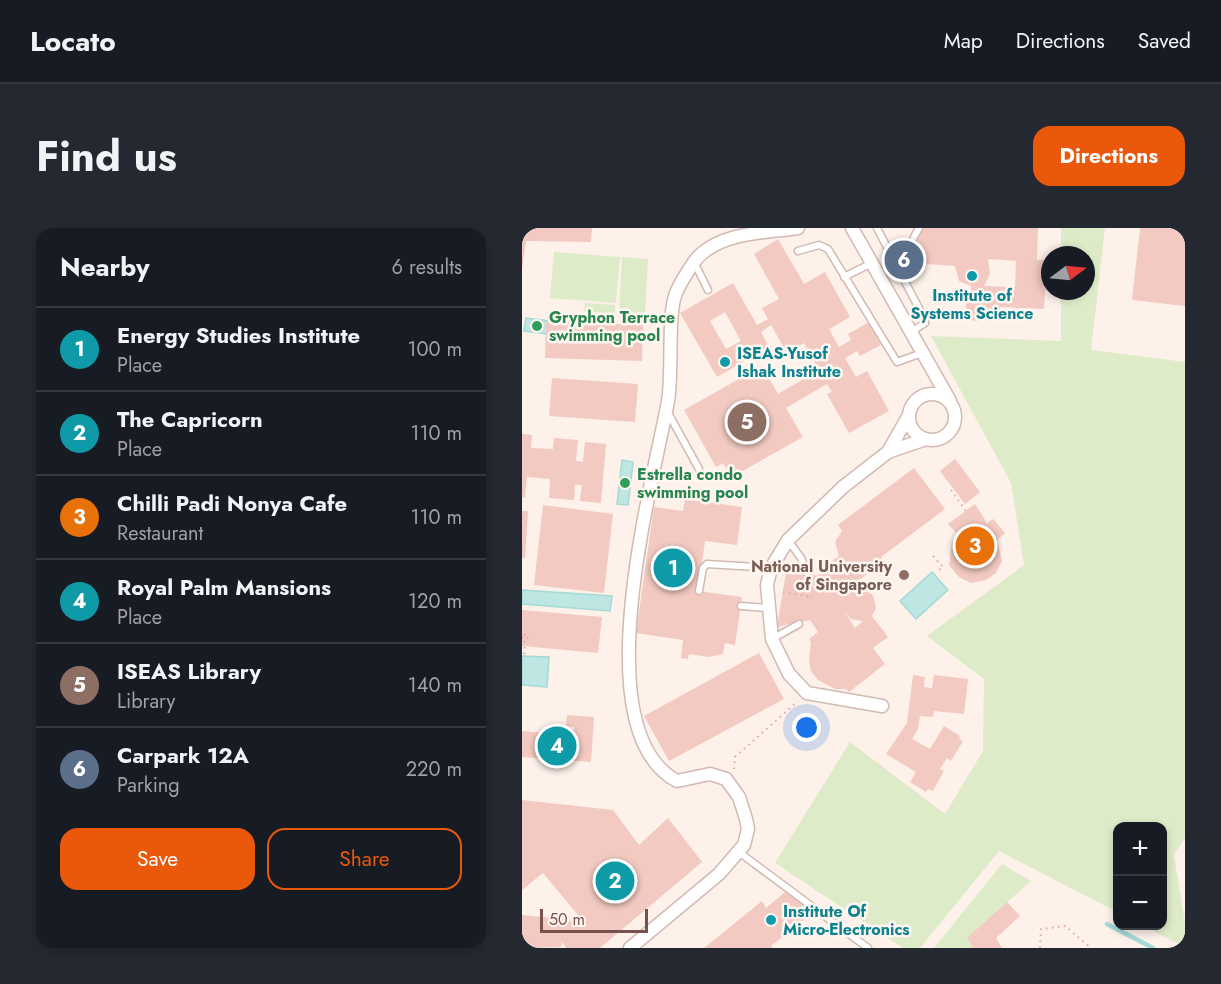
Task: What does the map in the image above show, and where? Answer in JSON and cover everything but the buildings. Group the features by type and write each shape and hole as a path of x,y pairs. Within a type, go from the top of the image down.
{"street":[{"path":"630,948 740,853 748,829 739,797 732,785 719,774 710,774 683,782 668,776 646,749 639,731 634,705 629,668 629,612 644,515 666,410 675,294 706,247 723,240 798,228"},
{"path":"852,228 950,401 955,412 955,424 948,434 938,440 926,439 888,452 843,487 788,540 771,568 767,585 767,608 772,639 789,674 807,693 882,706"},
{"path":"926,439 917,434 910,425 909,415 910,408 919,397 930,367"},
{"path":"919,397 929,393 940,395 950,401"},
{"path":"888,452 909,415"}],"lane":[{"path":"877,228 925,323 911,333"},
{"path":"907,285 905,263 909,244 919,228"},
{"path":"798,251 824,246 897,362 922,353"},
{"path":"694,262 708,290"},
{"path":"844,277 872,263"},
{"path":"666,410 699,469"},
{"path":"788,540 801,558 806,572"},
{"path":"699,591 703,568 707,564 771,568"},
{"path":"741,606 767,608"},
{"path":"772,639 799,624"},
{"path":"740,853 868,948"}],"path":[{"path":"951,490 966,511"},
{"path":"933,556 943,567 939,570"},
{"path":"783,592 813,597"},
{"path":"524,656 524,636 533,638"},
{"path":"732,785 735,757 807,693"},
{"path":"1040,948 1041,929 1065,926 1091,948"}],"green space":[{"path":"1061,228 1105,228 1091,350 1185,362 1185,838 1174,855 1185,923 1185,947 1151,930 1167,930 1167,822 1113,822 1113,910 999,851 920,948 903,948 775,863 850,742 945,814 983,751 984,679 927,636 1024,565 1011,483 931,336 1061,341 1061,300 1095,300 1095,246 1061,246"},
{"path":"554,252 620,257 616,303 550,298"},
{"path":"622,257 648,259 645,313 619,312"},
{"path":"585,303 615,305 615,314 584,311"},
{"path":"1002,864 1031,881 967,938 973,948 934,948"}],"water":[{"name":"Gryphon Terrace swimming pool","path":"526,318 549,321 547,334 524,331"},
{"name":"Estrella condo swimming pool","path":"622,460 633,462 628,505 617,504"},
{"path":"932,572 948,590 916,619 900,601"},
{"path":"522,590 612,596 610,611 522,604"},
{"path":"522,656 549,657 547,687 522,685"}],"waterway":[{"path":"1107,924 1153,948"}],"place":[{"name":"Carpark 12A","path":"904,260"},
{"name":"Institute of Systems Science","path":"972,276"},
{"name":"Gryphon Terrace swimming pool","path":"537,326"},
{"name":"ISEAS-Yusof Ishak Institute","path":"725,362"},
{"name":"ISEAS Library","path":"747,422"},
{"name":"Estrella condo swimming pool","path":"625,483"},
{"name":"Chilli Padi Nonya Cafe","path":"975,546"},
{"name":"Energy Studies Institute","path":"673,568"},
{"name":"National University of Singapore","path":"904,575"},
{"name":"Royal Palm Mansions","path":"557,746"},
{"name":"The Capricorn","path":"615,881"},
{"name":"Institute Of Micro-Electronics","path":"771,920"}]}
